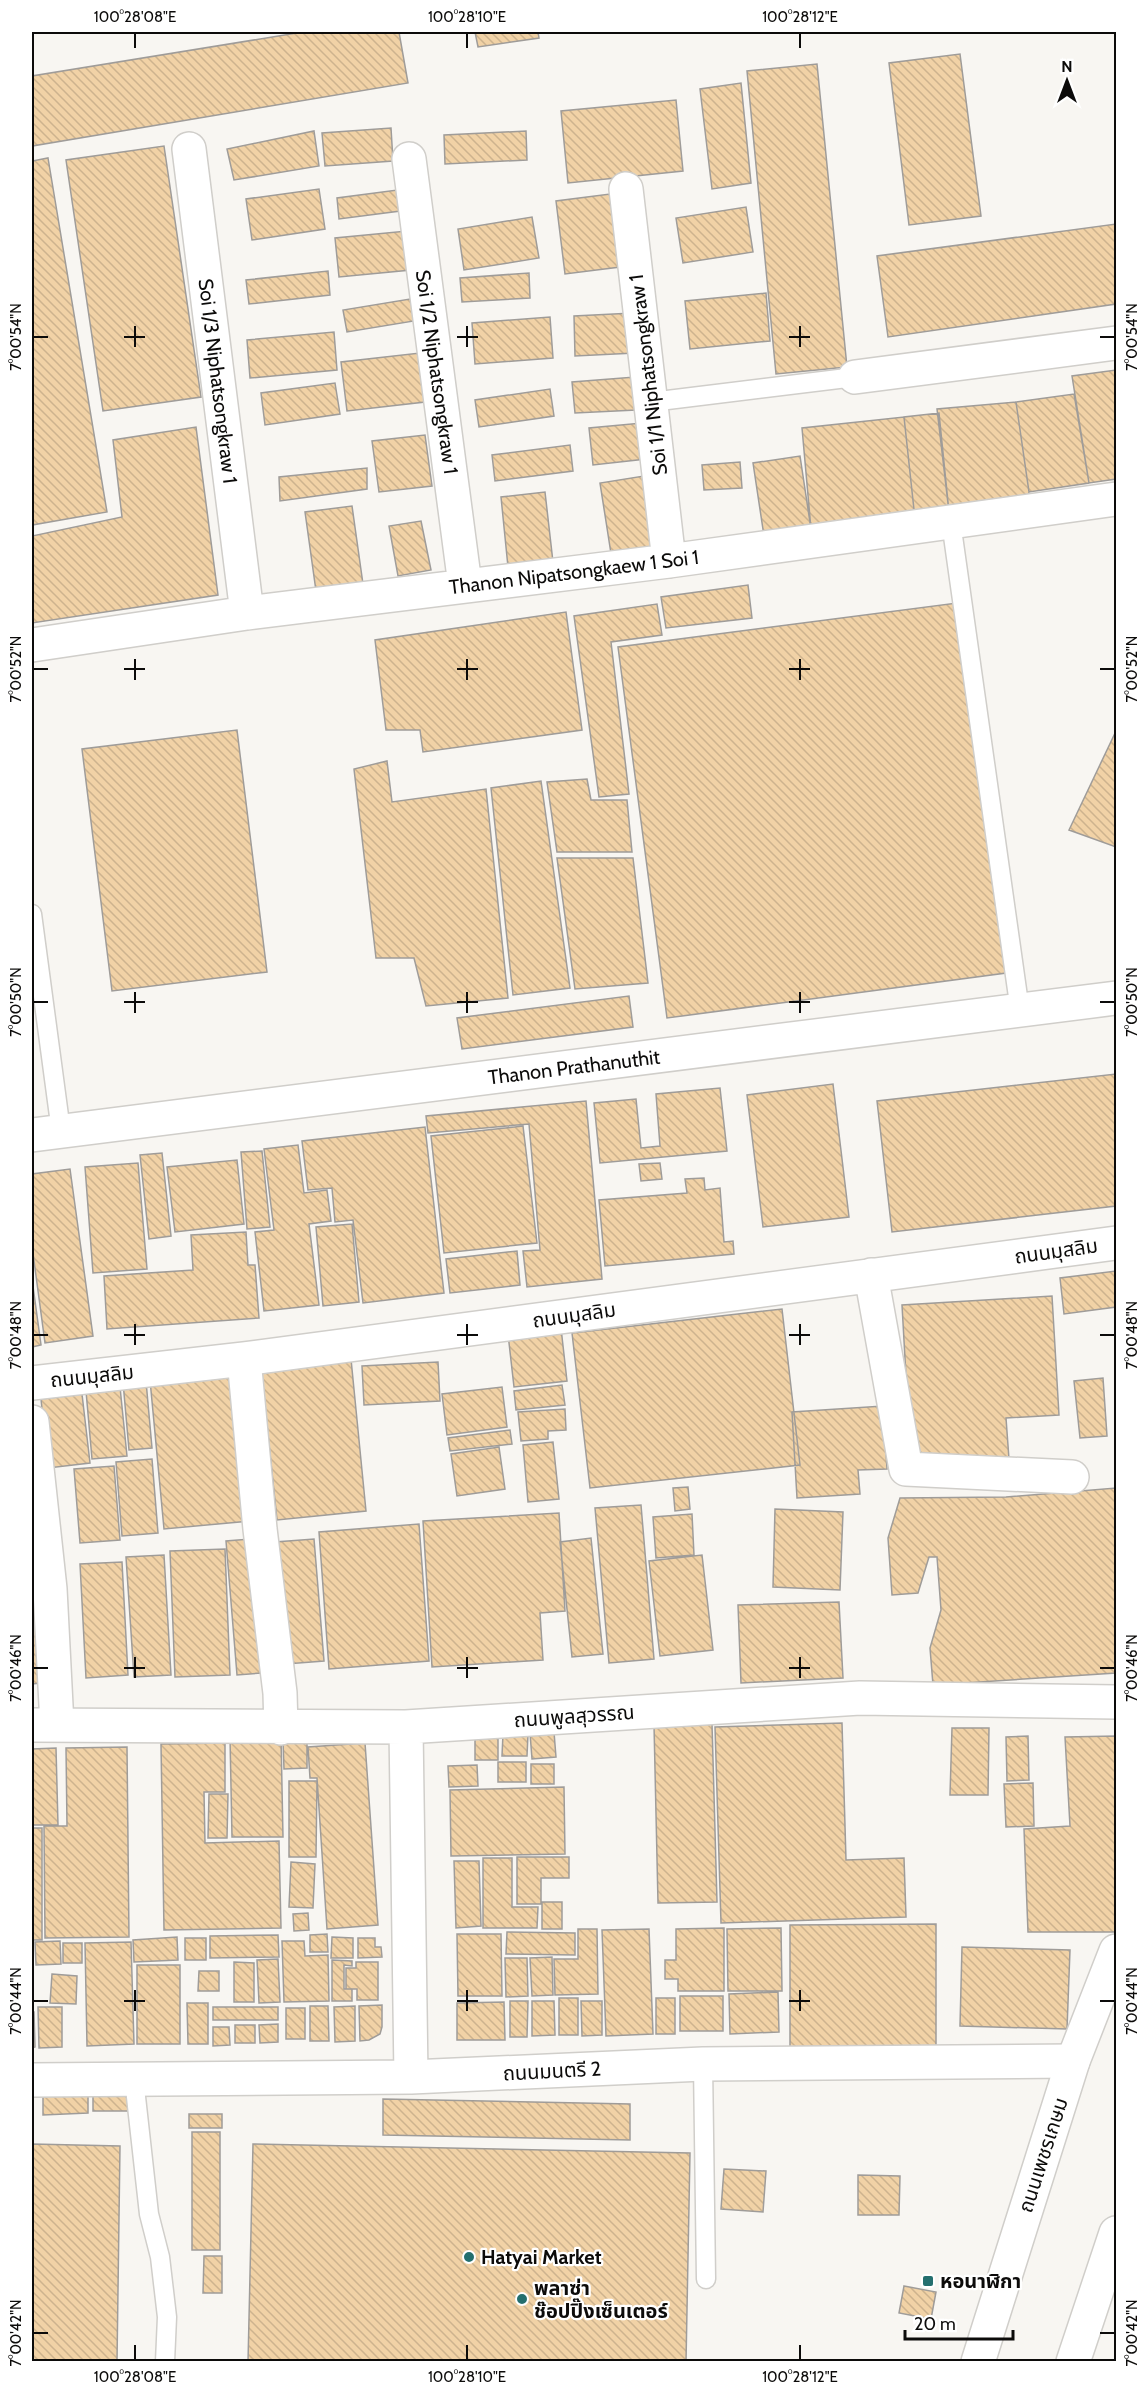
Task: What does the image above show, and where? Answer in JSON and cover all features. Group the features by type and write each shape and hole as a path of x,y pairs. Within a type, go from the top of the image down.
{"street":[{"name":"Soi 1/3 Niphatsongkraw 1","path":"189,148 247,613"},
{"name":"Soi 1/2 Niphatsongkraw 1","path":"409,159 465,585"},
{"name":"Soi 1/1 Niphatsongkraw 1","path":"626,189 669,561"},
{"path":"855,377 1116,343"},
{"name":"Thanon Nipatsongkaew 1 Soi 1","path":"32,645 247,613 669,561 1116,499"},
{"name":"Thanon Prathanuthit","path":"46,1133 1116,998"},
{"name":"ถนนมุสลิม","path":"32,1383 244,1359 1116,1243"},
{"path":"871,1275 906,1469 1072,1477"},
{"path":"244,1359 282,1728"},
{"path":"32,1422 50,1589 44,1725"},
{"name":"ถนนพูลสุวรรณ","path":"44,1725 406,1727 860,1698 1116,1702"},
{"path":"406,1727 411,2077"},
{"name":"ถนนเพชรเกษม","path":"978,2361 1073,2061 1116,1951"},
{"name":"ถนนมนตรี 2","path":"32,2080 411,2077 703,2064 1073,2061"},
{"path":"1073,2361 1116,2233"}],"lane":[{"path":"651,402 855,377"},
{"path":"951,522 1020,1011"},
{"path":"32,914 46,1133"},
{"path":"703,2064 706,2279"},
{"path":"134,2079 149,2214 160,2257 166,2317 165,2361"}],"building":[{"path":"303,32 399,32 408,83 32,146 32,76"},
{"path":"475,32 538,32 539,38 478,47"},
{"path":"960,54 981,216 909,225 889,63"},
{"path":"817,64 847,367 776,374 747,71"},
{"path":"741,83 751,183 712,189 700,89"},
{"path":"676,100 683,171 568,183 561,111"},
{"path":"391,128 393,161 325,166 322,133"},
{"path":"314,131 319,166 234,180 227,149"},
{"path":"526,131 527,160 445,164 444,135"},
{"path":"164,146 201,397 103,411 66,160"},
{"path":"48,158 107,512 32,525 32,161"},
{"path":"319,189 325,229 252,240 246,199"},
{"path":"405,189 408,210 339,219 337,198"},
{"path":"618,193 628,266 565,274 556,201"},
{"path":"746,207 753,252 683,263 676,218"},
{"path":"532,217 539,258 464,270 458,229"},
{"path":"1116,224 1116,304 888,337 877,256"},
{"path":"407,231 411,270 339,277 335,238"},
{"path":"328,271 330,295 249,304 246,280"},
{"path":"529,273 530,298 462,302 460,278"},
{"path":"766,293 770,341 690,349 685,301"},
{"path":"416,298 420,320 347,332 343,310"},
{"path":"633,313 635,353 575,356 574,316"},
{"path":"550,317 553,358 475,364 472,323"},
{"path":"334,332 337,370 250,378 247,340"},
{"path":"420,353 425,402 347,411 341,362"},
{"path":"1116,370 1116,479 1089,483 1072,376"},
{"path":"635,377 636,410 575,413 572,382"},
{"path":"335,383 340,414 265,425 261,393"},
{"path":"550,389 554,416 479,427 475,400"},
{"path":"1074,394 1089,483 1029,492 1016,402"},
{"path":"1016,402 1029,492 1027,504 949,512 937,409"},
{"path":"939,413 949,512 915,519 904,417"},
{"path":"904,417 915,519 811,529 802,428"},
{"path":"642,423 646,459 593,465 589,428"},
{"path":"196,427 218,595 32,623 32,536 122,517 113,440"},
{"path":"425,435 432,486 379,492 372,441"},
{"path":"570,445 573,471 495,481 492,455"},
{"path":"800,456 811,529 764,536 753,463"},
{"path":"740,462 742,488 704,490 702,465"},
{"path":"367,468 367,489 280,501 279,477"},
{"path":"650,475 662,552 612,560 600,483"},
{"path":"545,492 553,562 508,567 501,497"},
{"path":"352,506 363,584 316,591 305,512"},
{"path":"421,521 431,570 398,576 389,526"},
{"path":"748,585 752,618 666,628 661,597"},
{"path":"957,603 1006,973 667,1018 618,647"},
{"path":"657,604 662,635 611,642 629,794 599,797 574,616"},
{"path":"566,612 582,730 423,752 420,730 386,730 375,640"},
{"path":"237,730 267,972 112,991 82,749"},
{"path":"1116,731 1116,847 1069,830"},
{"path":"387,761 392,802 486,789 508,998 426,1006 414,958 376,958 354,769"},
{"path":"587,779 591,800 627,800 632,852 557,852 547,782"},
{"path":"541,781 570,988 513,995 491,788"},
{"path":"557,858 633,858 648,983 575,989"},
{"path":"629,996 633,1027 462,1049 457,1018"},
{"path":"1116,1074 1116,1206 892,1232 877,1101"},
{"path":"833,1084 849,1217 763,1227 747,1095"},
{"path":"720,1088 727,1151 600,1163 594,1103 636,1099 641,1148 660,1146 656,1094"},
{"path":"586,1101 602,1279 527,1287 523,1251 540,1250 529,1124 428,1133 426,1116"},
{"path":"523,1126 537,1243 444,1253 431,1136"},
{"path":"425,1127 444,1293 363,1303 353,1220 335,1222 332,1188 308,1190 302,1141"},
{"path":"298,1145 304,1193 327,1190 331,1221 309,1224 319,1305 264,1311 255,1232 274,1230 264,1149"},
{"path":"262,1151 270,1227 247,1229 241,1152"},
{"path":"162,1153 171,1236 149,1239 140,1155"},
{"path":"237,1160 244,1224 175,1232 167,1167"},
{"path":"138,1163 147,1269 93,1273 85,1167"},
{"path":"660,1163 662,1179 641,1181 639,1164"},
{"path":"70,1169 93,1336 45,1343 32,1246 32,1174"},
{"path":"704,1178 705,1190 720,1188 724,1242 733,1241 734,1254 605,1266 599,1200 687,1193 685,1179"},
{"path":"352,1224 359,1302 323,1306 316,1227"},
{"path":"246,1232 248,1265 255,1265 259,1318 107,1329 104,1276 193,1270 191,1235"},
{"path":"517,1251 520,1285 450,1293 446,1259"},
{"path":"1116,1271 1116,1307 1064,1314 1060,1278"},
{"path":"32,1279 41,1345 32,1347"},
{"path":"1052,1296 1059,1415 1006,1418 1009,1459 911,1465 902,1305"},
{"path":"782,1309 800,1465 590,1488 572,1333"},
{"path":"561,1328 567,1381 514,1387 508,1334"},
{"path":"351,1359 366,1511 277,1520 261,1368"},
{"path":"438,1362 440,1401 364,1405 362,1366"},
{"path":"237,1372 250,1521 164,1529 150,1380"},
{"path":"1103,1378 1107,1436 1080,1438 1074,1381"},
{"path":"146,1381 152,1448 129,1450 123,1382"},
{"path":"562,1385 565,1405 516,1410 514,1391"},
{"path":"120,1387 127,1456 92,1459 86,1391"},
{"path":"502,1387 507,1427 447,1435 442,1394"},
{"path":"82,1394 90,1463 48,1468 41,1399"},
{"path":"883,1406 887,1469 858,1470 860,1494 797,1498 792,1412"},
{"path":"565,1409 566,1430 548,1431 548,1439 521,1441 518,1412"},
{"path":"510,1430 512,1444 450,1451 448,1438"},
{"path":"553,1442 559,1499 528,1502 523,1445"},
{"path":"499,1447 505,1489 457,1496 451,1454"},
{"path":"152,1459 158,1533 122,1536 116,1462"},
{"path":"114,1466 120,1540 80,1543 74,1469"},
{"path":"688,1487 690,1509 675,1511 673,1488"},
{"path":"1116,1488 1116,1673 933,1685 930,1648 941,1610 937,1557 929,1557 918,1593 892,1595 888,1538 900,1498 1006,1497"},
{"path":"641,1505 654,1659 609,1663 595,1508"},
{"path":"775,1509 843,1512 840,1590 773,1587"},
{"path":"559,1513 565,1611 540,1613 543,1660 432,1667 423,1521"},
{"path":"692,1514 694,1555 656,1558 653,1517"},
{"path":"419,1524 429,1661 329,1669 319,1532"},
{"path":"591,1538 603,1654 572,1657 560,1542"},
{"path":"250,1539 261,1673 237,1675 226,1541"},
{"path":"314,1539 324,1661 286,1664 275,1542"},
{"path":"225,1549 230,1675 175,1677 170,1551"},
{"path":"164,1555 171,1675 134,1677 126,1557"},
{"path":"702,1555 713,1650 660,1656 649,1561"},
{"path":"122,1562 128,1675 86,1678 80,1564"},
{"path":"32,1579 34,1619 32,1619"},
{"path":"839,1602 843,1678 741,1683 738,1605"},
{"path":"32,1624 38,1624 41,1683 32,1684"},
{"path":"842,1723 846,1860 904,1858 906,1917 721,1923 715,1727"},
{"path":"712,1724 717,1902 658,1903 654,1725"},
{"path":"952,1728 989,1728 988,1795 950,1795"},
{"path":"554,1732 556,1757 532,1759 530,1733"},
{"path":"475,1734 498,1734 498,1760 475,1760"},
{"path":"503,1734 528,1734 527,1756 502,1756"},
{"path":"1028,1736 1029,1780 1007,1781 1006,1737"},
{"path":"1116,1736 1116,1932 1028,1932 1024,1829 1070,1826 1065,1737"},
{"path":"230,1737 281,1737 283,1837 232,1837"},
{"path":"307,1740 307,1768 284,1769 283,1741"},
{"path":"225,1743 225,1792 204,1792 205,1843 279,1841 281,1928 164,1930 161,1744"},
{"path":"365,1743 378,1925 327,1929 317,1778 310,1778 308,1747"},
{"path":"127,1747 129,1937 45,1938 44,1826 67,1826 66,1748"},
{"path":"56,1748 58,1825 32,1825 32,1749"},
{"path":"498,1762 526,1762 526,1782 498,1782"},
{"path":"531,1764 554,1764 554,1784 531,1784"},
{"path":"477,1765 478,1786 449,1787 448,1766"},
{"path":"289,1781 317,1781 316,1857 289,1857"},
{"path":"1033,1783 1034,1826 1006,1827 1004,1784"},
{"path":"564,1787 565,1854 451,1856 450,1790"},
{"path":"209,1794 228,1794 227,1838 208,1838"},
{"path":"32,1828 42,1828 42,1940 32,1940"},
{"path":"517,1857 569,1857 569,1878 541,1878 541,1904 517,1904"},
{"path":"483,1858 512,1858 512,1907 538,1907 537,1928 483,1928"},
{"path":"454,1861 479,1861 481,1926 456,1928"},
{"path":"291,1862 315,1864 313,1908 289,1907"},
{"path":"542,1902 562,1902 562,1929 542,1929"},
{"path":"308,1913 309,1930 294,1931 293,1914"},
{"path":"936,1924 936,2050 790,2051 790,1925"},
{"path":"724,1928 724,1991 678,1991 678,1979 665,1979 665,1960 676,1960 676,1929"},
{"path":"781,1928 782,1991 728,1991 727,1929"},
{"path":"578,1929 597,1929 598,1994 555,1995 554,1959 578,1959"},
{"path":"649,1929 653,2034 606,2036 602,1930"},
{"path":"507,1932 575,1933 575,1955 506,1954"},
{"path":"327,1934 328,1952 310,1952 310,1935"},
{"path":"457,1934 501,1934 502,1996 458,1996"},
{"path":"278,1935 279,1957 210,1958 210,1936"},
{"path":"177,1937 178,1960 134,1962 133,1940"},
{"path":"332,1937 353,1938 353,1958 331,1958"},
{"path":"185,1938 206,1938 206,1960 185,1960"},
{"path":"358,1938 375,1938 375,1947 381,1947 382,1957 358,1958"},
{"path":"60,1941 61,1964 36,1965 35,1942"},
{"path":"282,1941 304,1941 305,1956 328,1955 329,2001 284,2002"},
{"path":"131,1942 134,2044 87,2046 85,1943"},
{"path":"63,1943 82,1943 82,1963 63,1963"},
{"path":"962,1947 1070,1950 1067,2029 960,2026"},
{"path":"552,1957 553,1995 532,1996 530,1958"},
{"path":"505,1958 527,1958 528,1996 506,1997"},
{"path":"278,1959 280,2002 259,2003 257,1960"},
{"path":"332,1960 352,1961 352,1966 344,1965 344,1989 352,1989 352,2001 332,2001"},
{"path":"234,1962 254,1963 254,2002 234,2002"},
{"path":"356,1962 378,1962 378,2000 357,2000 357,1989 346,1989 346,1968 356,1968"},
{"path":"137,1965 180,1965 180,2044 137,2044"},
{"path":"199,1971 219,1971 219,1991 198,1991"},
{"path":"52,1974 77,1976 76,2004 50,2003"},
{"path":"778,1992 779,2032 730,2034 729,1994"},
{"path":"680,1996 723,1996 723,2031 680,2031"},
{"path":"559,1998 578,1998 578,2035 559,2035"},
{"path":"656,1998 675,1998 675,2034 656,2034"},
{"path":"510,2001 528,2001 527,2037 510,2037"},
{"path":"532,2001 554,2001 555,2035 532,2036"},
{"path":"581,2001 602,2001 602,2035 582,2036"},
{"path":"504,2002 505,2040 457,2040 457,2003"},
{"path":"187,2003 208,2003 208,2044 188,2044"},
{"path":"382,2005 380,2034 369,2040 360,2041 359,2006"},
{"path":"310,2006 328,2006 329,2041 310,2041"},
{"path":"355,2006 355,2041 335,2042 334,2007"},
{"path":"38,2007 62,2007 62,2047 39,2048"},
{"path":"213,2007 278,2007 278,2020 213,2020"},
{"path":"286,2008 305,2008 305,2039 286,2039"},
{"path":"32,2012 34,2012 35,2047 32,2048"},
{"path":"278,2024 278,2042 260,2043 259,2025"},
{"path":"235,2025 255,2025 255,2043 235,2043"},
{"path":"213,2027 229,2027 230,2045 213,2046"},
{"path":"88,2091 88,2113 43,2115 43,2092"},
{"path":"93,2091 131,2091 131,2111 93,2111"},
{"path":"383,2099 630,2104 630,2140 383,2135"},
{"path":"189,2114 222,2114 222,2128 189,2128"},
{"path":"192,2132 220,2132 220,2250 192,2250"},
{"path":"32,2144 120,2146 117,2362 32,2362"},
{"name":"Hatyai Market","path":"253,2144 690,2153 686,2362 248,2362"},
{"path":"724,2169 766,2171 763,2212 721,2209"},
{"path":"858,2175 900,2176 899,2215 858,2215"},
{"path":"204,2256 222,2256 222,2293 203,2293"},
{"path":"904,2286 936,2292 931,2319 899,2313"}],"place":[{"name":"Hatyai Market","path":"469,2257"},
{"name":"หอนาฬิกา","path":"928,2281"},
{"name":"พลาซ่า ช๊อปปิ๊งเซ็นเตอร์","path":"522,2299"}]}
